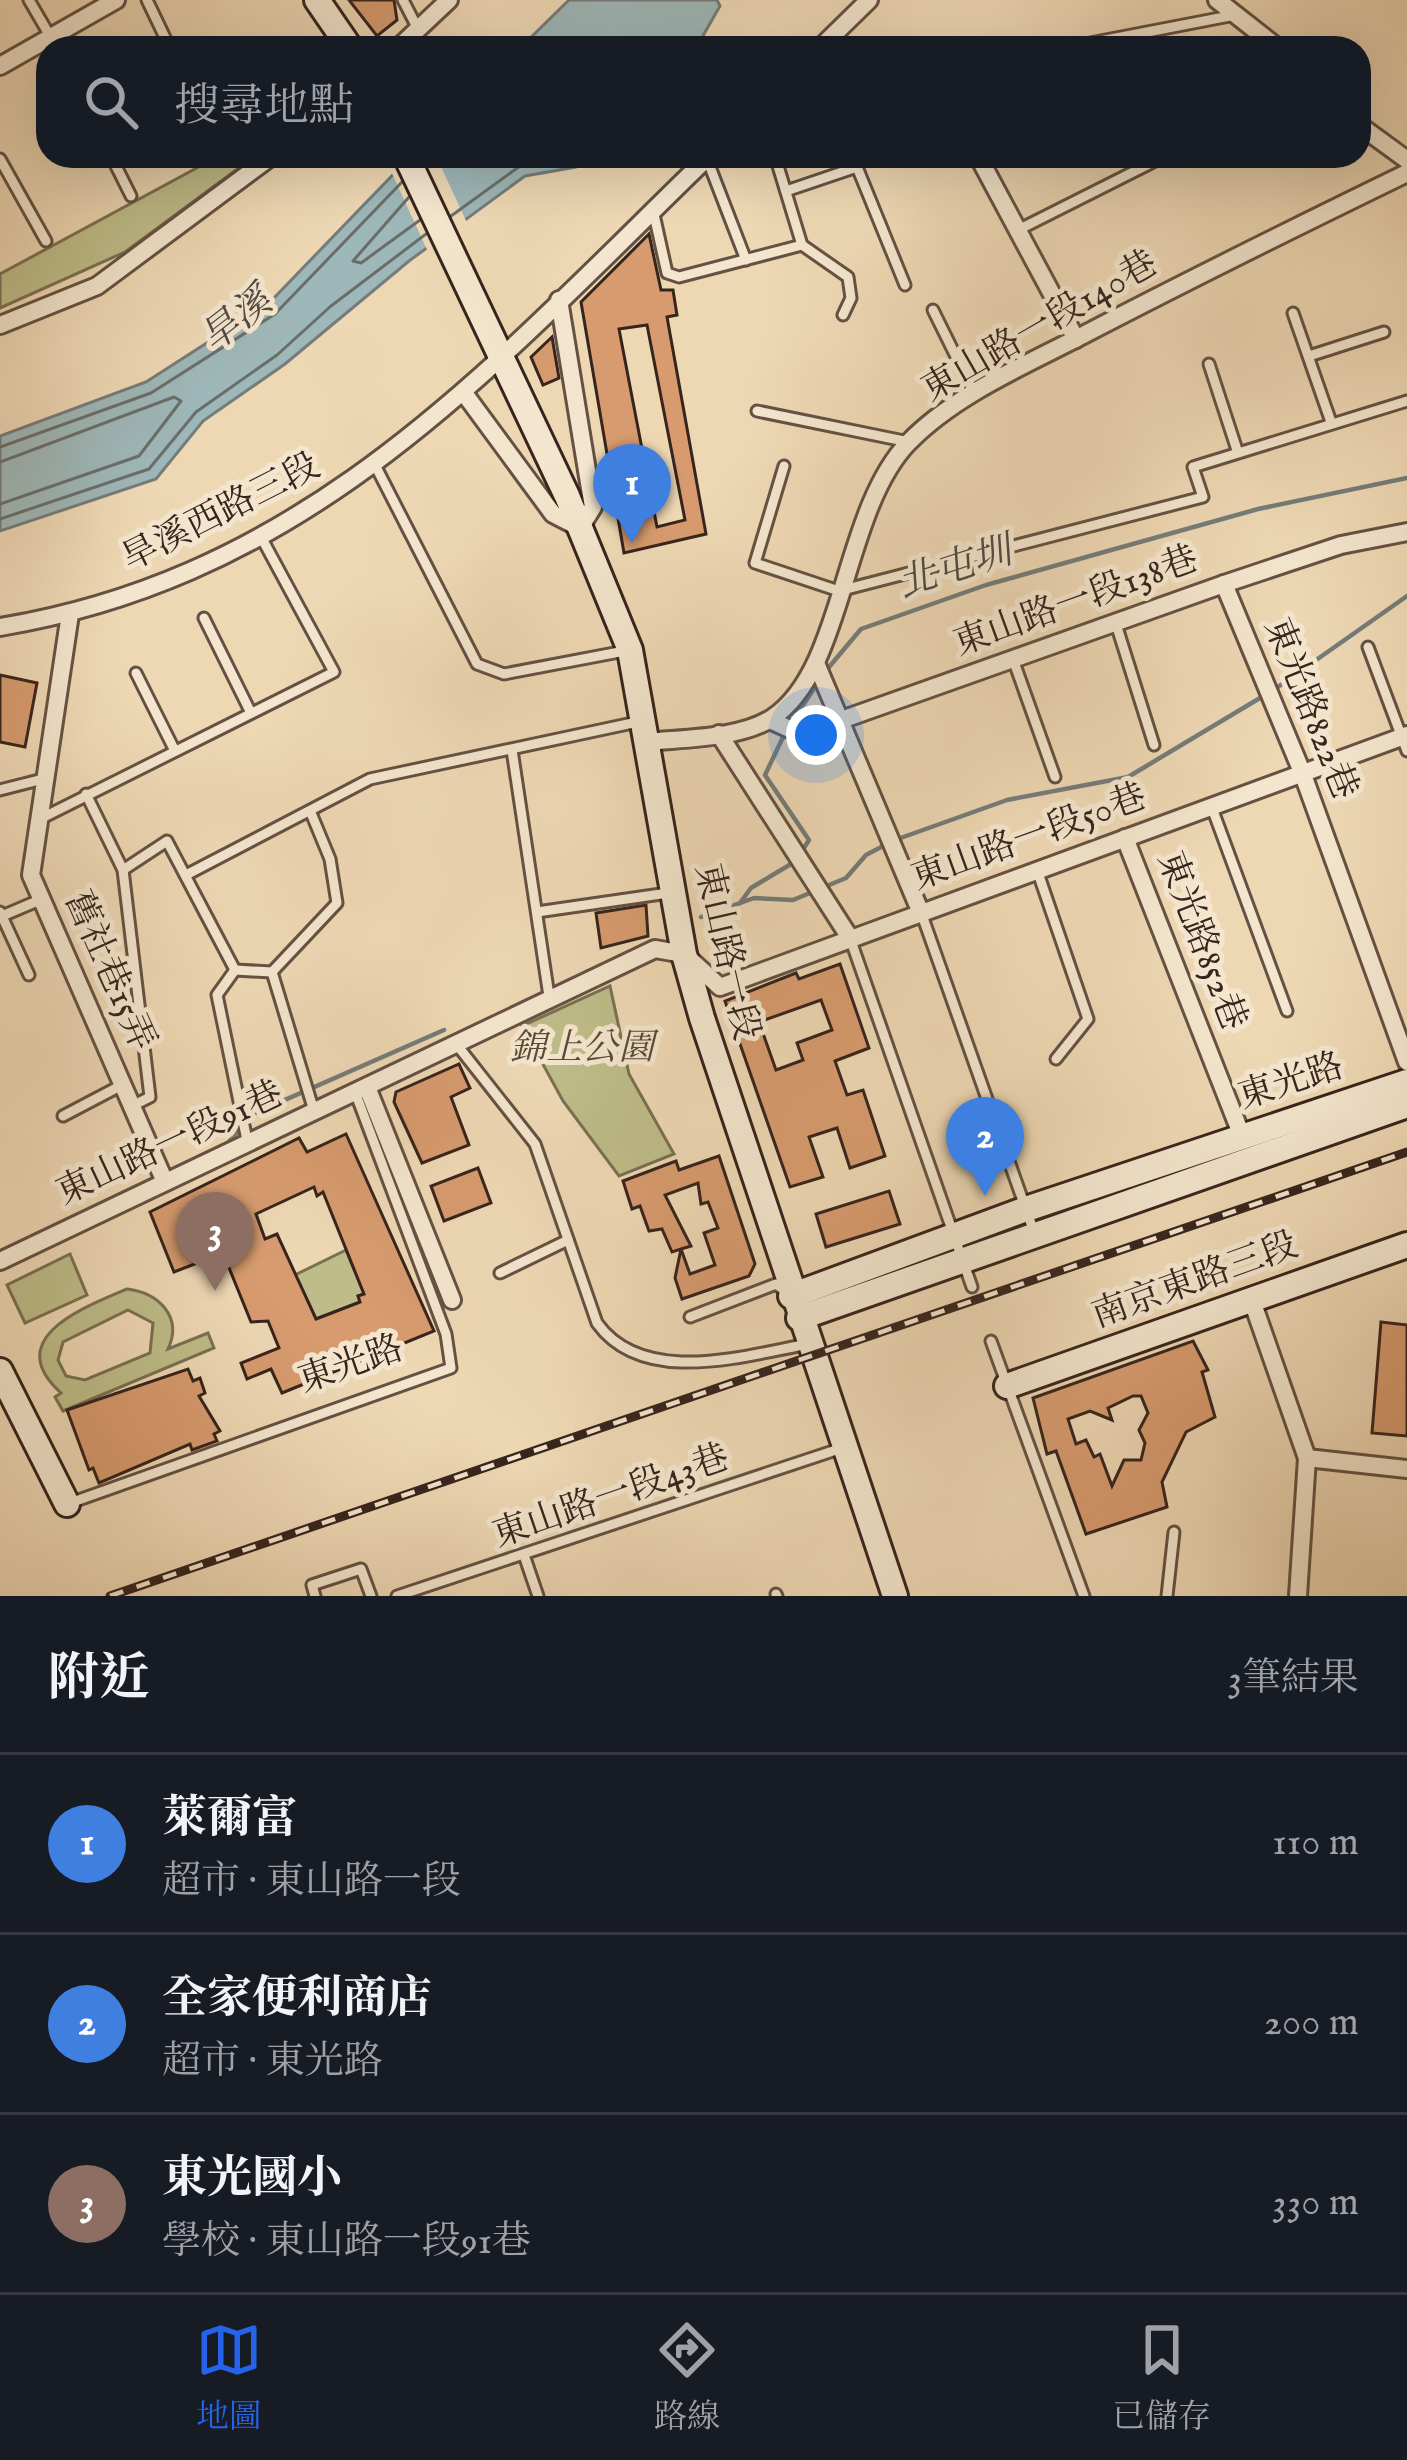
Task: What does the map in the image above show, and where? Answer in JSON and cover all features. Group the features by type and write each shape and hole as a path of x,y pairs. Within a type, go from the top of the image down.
{"street":[{"path":"63,36 116,0"},
{"path":"317,0 342,36"},
{"path":"413,36 449,0"},
{"path":"832,36 868,0"},
{"path":"1217,0 1262,36"},
{"path":"0,66 36,50"},
{"path":"1371,134 1407,160"},
{"path":"0,325 97,286 256,168"},
{"name":"東山路一段","path":"412,168 580,528 630,650 684,954 795,1307 895,1596"},
{"name":"旱溪西路三段","path":"0,627 135,597 309,512 464,393 697,168"},
{"path":"984,168 1076,339"},
{"name":"東山路一段140巷","path":"770,720 802,688 816,663 854,546 909,442 976,395 1076,339 1407,173"},
{"path":"464,393 553,514 580,528 593,507 559,300"},
{"name":"東山路一段138巷","path":"770,720 794,731 842,721 1224,584 1341,545 1407,532"},
{"name":"東光路822巷","path":"1224,584 1302,772 1407,1062"},
{"name":"舊社巷15弄","path":"70,614 31,875 165,1182"},
{"path":"816,663 921,913"},
{"path":"645,731 719,734 770,720"},
{"path":"719,734 850,938"},
{"name":"東山路一段50巷","path":"684,954 721,987 1302,772 1405,741"},
{"name":"東光路852巷","path":"1125,838 1242,1136"},
{"name":"東山路一段91巷","path":"0,1261 549,996 655,949 684,954"},
{"name":"東光路","path":"795,1307 1242,1136 1407,1082"},
{"path":"361,1089 452,1300"},
{"name":"東光路","path":"1030,1220 1407,1105"},
{"name":"南京東路三段","path":"1007,1386 1407,1245"},
{"path":"1251,1298 1307,1458 1298,1596"},
{"path":"0,1370 67,1504"},
{"path":"1307,1458 1407,1469"}],"lane":[{"path":"29,0 50,36"},
{"path":"146,0 164,36"},
{"path":"403,0 419,31"},
{"path":"1126,36 1235,15"},
{"path":"0,159 46,242"},
{"path":"117,168 131,196"},
{"path":"712,168 746,260"},
{"path":"779,168 802,245 848,278 851,298 843,315"},
{"path":"786,191 853,168"},
{"path":"856,168 904,285"},
{"path":"1016,231 1141,168"},
{"path":"653,210 667,273 679,277 802,245"},
{"path":"933,310 976,395"},
{"path":"1293,313 1331,422"},
{"path":"1309,356 1384,332"},
{"path":"1209,364 1237,450"},
{"path":"784,466 754,563 839,591 1203,497 1193,467 1407,401"},
{"path":"757,411 909,442"},
{"path":"375,465 477,664 504,674 630,650"},
{"path":"37,820 334,672 260,535"},
{"path":"204,618 251,713"},
{"path":"1116,624 1154,745"},
{"path":"1368,647 1405,741"},
{"path":"1014,662 1055,777"},
{"path":"136,673 174,749"},
{"path":"186,875 370,778 512,750 645,731"},
{"path":"512,750 549,996"},
{"path":"0,790 43,779"},
{"path":"86,794 122,870 150,1096 132,1106"},
{"path":"1211,806 1287,1011"},
{"path":"235,970 272,972 337,903 330,859 311,812"},
{"path":"122,870 167,842 235,970"},
{"path":"1036,870 1088,1019 1056,1059"},
{"path":"537,912 672,892"},
{"path":"29,975 1,914 42,899"},
{"path":"921,913 1030,1220"},
{"path":"850,938 971,1287"},
{"path":"235,970 217,995 248,1145"},
{"path":"272,972 314,1112"},
{"path":"457,1044 535,1144 597,1323 623,1348 688,1363 808,1343"},
{"path":"63,1116 124,1085"},
{"name":"東光路","path":"67,1504 451,1368 446,1334 361,1089"},
{"path":"500,1273 568,1240"},
{"path":"690,1317 776,1284 795,1307"},
{"path":"991,1342 1084,1596"},
{"name":"東山路一段43巷","path":"397,1596 842,1448"},
{"path":"1167,1596 1174,1532"},
{"path":"524,1555 538,1596"},
{"path":"315,1596 312,1585 361,1569 371,1596"},
{"path":"440,1582 446,1596"}],"green space":[{"path":"197,168 239,168 125,252 0,308 0,274"},
{"name":"錦上公園","path":"610,986 629,1074 674,1154 619,1176 563,1101 522,1026"},
{"path":"346,1250 364,1294 358,1296 360,1302 316,1319 295,1275"},
{"path":"70,1254 87,1295 25,1323 7,1285"},
{"path":"127,1289 165,1308 172,1327 168,1349 208,1333 214,1348 63,1411 55,1397 61,1393 45,1373 40,1356 44,1341 72,1315","holes":["128,1310 153,1323 150,1353 85,1380 66,1376 58,1360 63,1342"]}],"water":[{"path":"569,0 717,0 720,6 703,36 532,36"},
{"path":"399,168 570,168 525,176 409,261 285,364 203,421 156,479 0,531 0,436 146,382 269,303"}],"pier":[{"path":"442,168 468,225 429,254 390,169"}],"building":[{"path":"349,0 394,0 397,20 377,36"},
{"path":"649,234 661,290 673,290 677,315 667,317 706,534 624,553 581,302","holes":["647,325 685,520 657,527 619,329"]},
{"path":"552,337 559,378 543,385 531,357"},
{"path":"0,675 37,683 25,747 0,742"},
{"path":"646,905 648,936 601,948 596,913"},
{"path":"840,964 869,1048 835,1061 847,1095 863,1090 885,1156 850,1168 837,1128 809,1137 823,1177 790,1187 725,1001 796,973 799,979","holes":["821,1000 832,1030 797,1043 803,1060 776,1070 759,1022"]},
{"path":"459,1064 470,1088 451,1097 469,1145 422,1163 394,1102 396,1092"},
{"path":"346,1134 434,1331 282,1393 271,1369 247,1379 241,1363 279,1348 268,1321 251,1322 223,1253 174,1272 150,1212 299,1138 307,1152","holes":["314,1187 317,1196 323,1192 364,1294 358,1296 360,1302 316,1319 277,1234 265,1239 256,1214"]},
{"path":"719,1156 755,1264 749,1276 682,1299 675,1278 681,1249 672,1252 662,1229 649,1231 640,1206 632,1209 623,1181 676,1161 679,1170","holes":["698,1183 701,1204 708,1202 718,1228 704,1233 715,1265 690,1274 681,1249 691,1246 665,1195"]},
{"path":"478,1168 491,1203 444,1221 431,1186"},
{"path":"889,1191 900,1224 826,1247 816,1214"},
{"path":"1381,1322 1407,1325 1407,1436 1372,1433"},
{"path":"1193,1341 1208,1370 1202,1372 1215,1417 1186,1432 1162,1482 1167,1507 1086,1534 1056,1451 1047,1454 1033,1398","holes":["1141,1396 1148,1413 1139,1430 1145,1443 1141,1460 1124,1460 1112,1486 1100,1454 1094,1457 1086,1440 1076,1444 1068,1419 1090,1411 1112,1420 1108,1408"]},
{"path":"188,1369 193,1381 200,1378 205,1393 199,1396 220,1431 214,1434 217,1441 192,1450 190,1444 99,1483 93,1468 89,1470 67,1410"}],"waterway":[{"name":"北屯圳","path":"824,673 861,629 986,585 1258,509 1407,478"},
{"name":"北屯圳","path":"1275,689 1407,596"},
{"name":"北屯圳","path":"791,723 818,683"},
{"name":"北屯圳","path":"895,840 1007,800 1128,777 1265,695"},
{"name":"北屯圳","path":"785,733 765,775 809,840 802,851"},
{"name":"北屯圳","path":"701,917 754,898 793,900 846,878 866,855 885,845"},
{"name":"北屯圳","path":"740,903 751,888 796,861"},
{"path":"227,1144 253,1114 444,1030"}],"railway":[{"path":"110,1596 1407,1152"}],"place":[{"name":"萊爾富","path":"632,543"},
{"name":"全家便利商店","path":"985,1196"},
{"name":"東光國小","path":"215,1291"}],"water label":[{"name":"旱溪","path":"237,321"}]}
